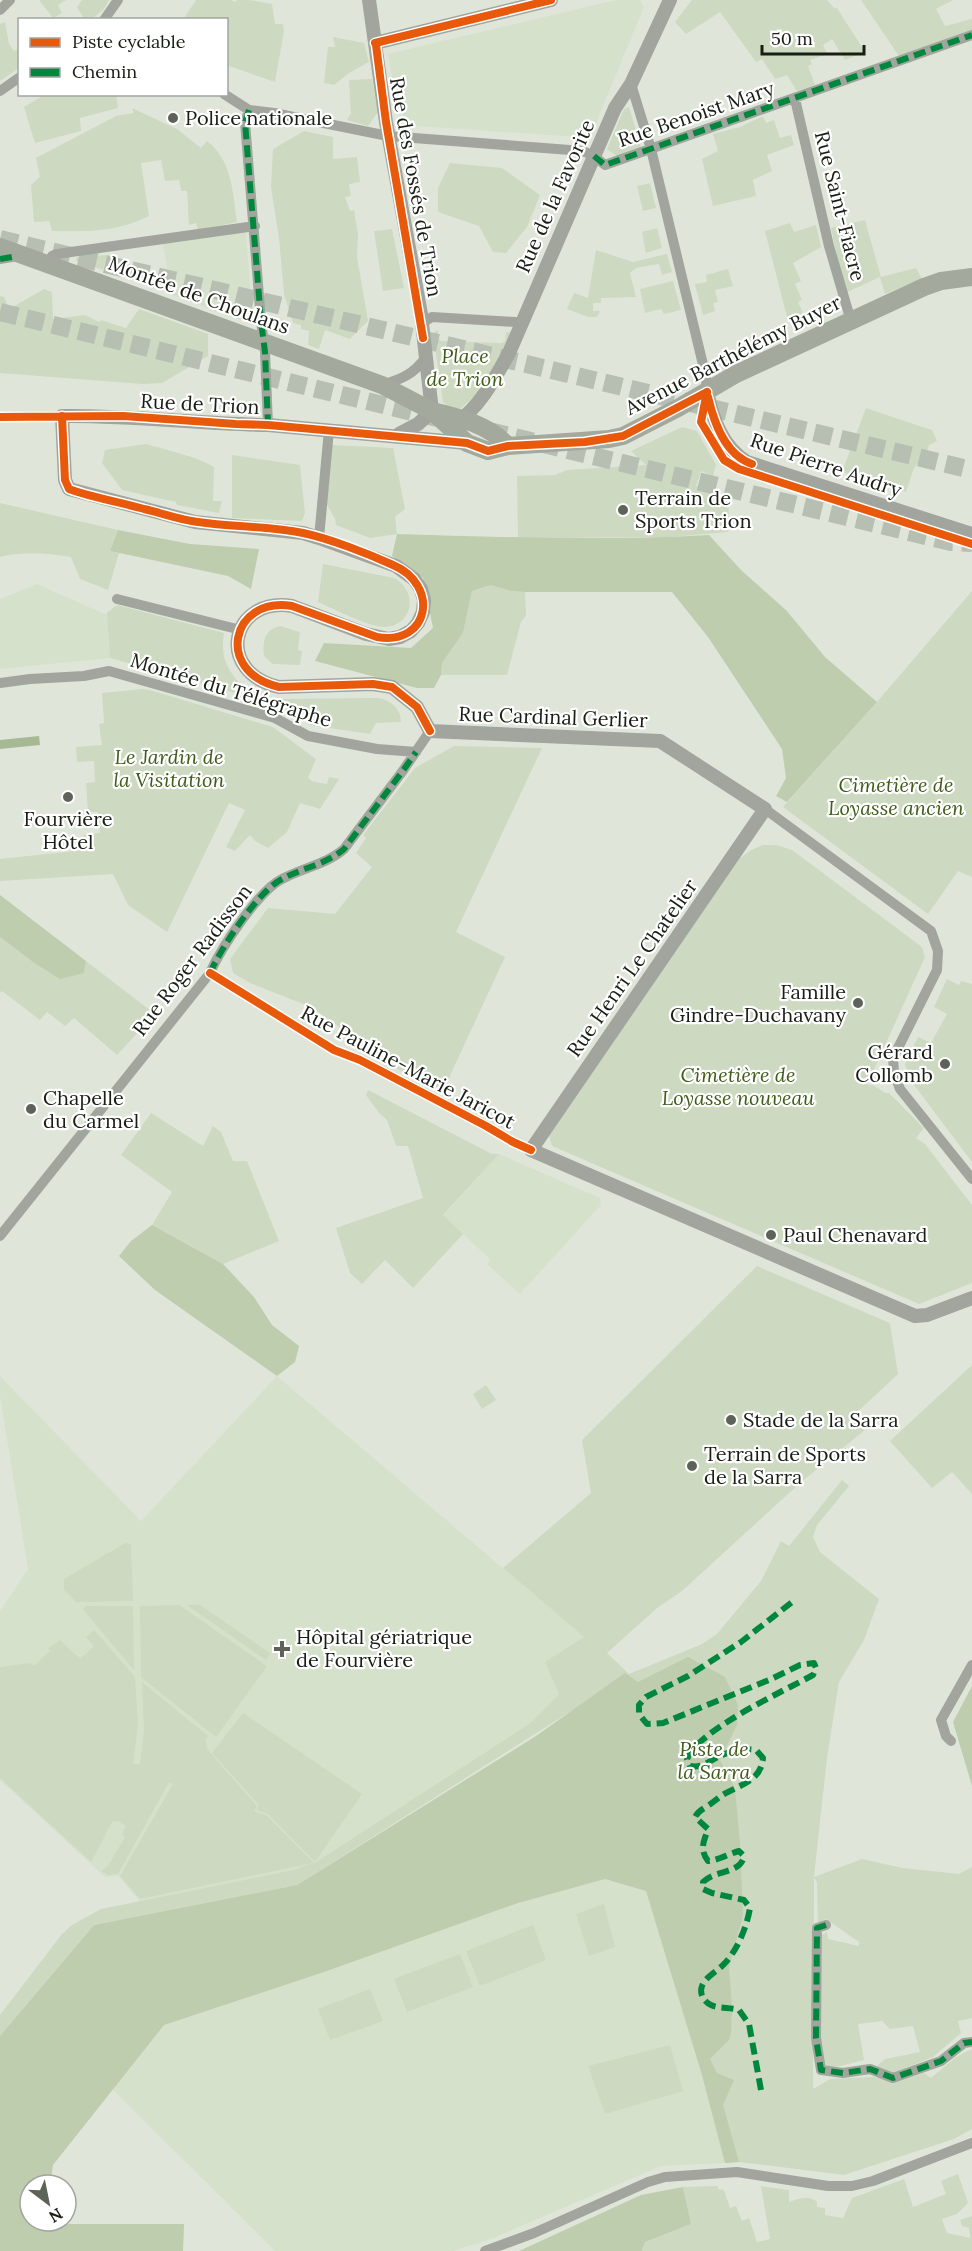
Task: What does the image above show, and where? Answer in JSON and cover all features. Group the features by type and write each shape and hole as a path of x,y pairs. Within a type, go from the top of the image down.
{"main road":[{"name":"Montée de Choulans","path":"5,253 49,264 382,385"},
{"name":"Avenue Barthélémy Buyer","path":"508,446 585,442 623,436 707,392 736,374 924,287 940,281 972,277"},
{"path":"382,385 432,411 462,418 500,438 508,446"},
{"path":"462,418 467,443 489,451 508,446"}],"street":[{"path":"0,10 10,0"},
{"path":"108,16 118,0"},
{"name":"Rue des Fossés de Trion","path":"369,0 388,136 422,323 426,357"},
{"path":"375,43 551,0"},
{"name":"Rue de la Favorite","path":"462,418 498,373 615,108 631,84 670,0"},
{"name":"Rue Benoist Mary","path":"249,110 388,136 582,152 594,156 605,165 972,35"},
{"path":"0,91 18,78"},
{"path":"631,84 651,149 706,377 707,392"},
{"path":"227,96 249,110 245,122 264,342 268,425"},
{"name":"Rue Saint-Fiacre","path":"795,99 829,246 851,321"},
{"path":"49,264 52,256 57,254 255,226"},
{"path":"422,323 432,317 521,324"},
{"path":"382,385 403,379 412,373 426,357"},
{"path":"397,435 418,424 432,411 426,357"},
{"name":"Rue Pierre Audry","path":"707,392 712,417 727,445 737,456 747,462 972,534"},
{"path":"62,416 65,480 69,489 195,522 303,533 396,566 421,589 424,600 423,612 411,632 389,639 366,634 292,606 280,604 256,611 247,619 241,630 117,599"},
{"name":"Rue de Trion","path":"0,417 123,416 397,435"},
{"path":"422,438 462,418"},
{"path":"318,538 329,430"},
{"path":"397,435 467,443"},
{"name":"Rue Cardinal Gerlier","path":"241,630 238,643 239,656 245,668 254,678 279,687 373,684 392,687 417,707 430,731 660,741 765,809 917,919 931,931 938,951 937,970 893,1058 894,1072 900,1089 972,1179"},
{"name":"Montée du Télégraphe","path":"0,683 84,676 109,671 275,718 308,736 377,749 416,752"},
{"name":"Rue Roger Radisson","path":"0,1236 210,973 218,955 266,891 283,878 331,858 344,849 430,731"},
{"name":"Rue Henri Le Chatelier","path":"531,1150 765,809"},
{"name":"Rue Pauline-Marie Jaricot","path":"210,973 334,1050 360,1060 486,1126 513,1143 915,1316 927,1315 972,1298"},
{"path":"951,1741 946,1736 941,1720 972,1665"},
{"path":"826,1925 817,1928 816,2038 821,2070 843,2073 870,2069 893,2078 941,2061 964,2043 972,2042"},
{"path":"485,2251 534,2233 648,2182 665,2177 737,2172 828,2186 852,2186 873,2181 972,2143"}],"shaded area":[{"path":"616,0 640,0 644,7 590,138 402,125 404,96 395,95 388,54"},
{"path":"246,232 253,325 172,295 163,244"},
{"path":"37,584 107,615 110,658 0,669 0,599"},
{"path":"39,736 40,745 0,749 0,740"},
{"path":"499,1154 600,1198 601,1205 520,1294 487,1264 490,1259 443,1216"},
{"name":"Hôpital gériatrique de Fourvière","path":"0,1376 141,1521 277,1376 584,1637 559,1694 529,1724 316,1862 293,1870 140,1901 118,1876 105,1877 0,1780 0,1611 28,1569 0,1396"},
{"path":"638,1863 702,2075 725,2163 661,2166 491,2239 453,2251 275,2251 98,2075 135,1993"}],"green space":[{"path":"39,0 66,0 58,5 62,13 53,18"},
{"path":"82,0 109,0 104,9 93,18 84,18 77,7"},
{"path":"196,0 236,2 237,0 250,0 272,4 275,24 283,24 284,31 275,82 229,66 228,18 183,18"},
{"path":"692,0 827,0 834,8 837,8 865,52 845,60 832,39 823,45 827,54 810,60 812,64 808,66 815,85 797,91 787,75 775,79 762,59 756,62 720,12 686,34 675,22"},
{"path":"861,0 953,0 936,9 945,26 972,19 972,30 899,56"},
{"path":"5,22 9,44 14,51 18,49 18,69 0,81 0,24"},
{"path":"333,37 364,43 369,62 334,85 324,83 328,47 335,47"},
{"path":"372,79 378,112 368,126 347,120 351,113 349,80"},
{"path":"42,96 116,96 118,108 80,118 81,131 35,143 24,107"},
{"path":"629,107 641,148 618,157 607,149 624,109"},
{"path":"132,108 177,129 201,148 207,141 215,149 222,158 230,178 237,222 198,230 196,223 189,225 187,191 181,191 179,180 165,181 161,160 141,163 149,216 114,228 89,231 52,231 49,221 34,222 31,185 40,177 36,158 116,116 134,113"},
{"path":"763,116 766,123 774,120 780,138 791,135 794,145 767,155 772,171 753,180 756,196 713,206 702,159 718,151 713,134 740,127"},
{"path":"304,131 333,137 333,159 357,157 360,182 349,184 351,196 345,197 350,211 354,210 358,234 357,257 368,321 350,339 325,330 319,349 308,345 309,331 293,323 284,294 271,187 273,149"},
{"path":"450,163 502,168 540,195 527,227 506,253 493,252 479,226 438,212 438,188"},
{"path":"650,183 656,208 643,211 637,186"},
{"path":"865,220 881,277 916,268 922,279 885,294 880,277 845,293 831,228"},
{"path":"790,223 794,232 816,225 821,247 793,263 801,281 795,284 802,300 798,302 803,313 788,321 765,231"},
{"path":"657,228 662,248 646,253 642,232"},
{"path":"392,229 404,288 383,291 374,231"},
{"path":"596,250 633,262 667,254 672,272 662,275 659,264 636,268 630,273 636,297 601,298 601,303 593,303 593,311 600,311 597,317 588,317 567,309 574,293 588,298"},
{"path":"107,255 103,270 76,261 77,257"},
{"path":"728,269 733,286 715,290 718,302 713,303 715,311 703,315 695,284 707,282 706,275"},
{"path":"673,281 681,310 664,314 661,309 645,313 640,289"},
{"path":"44,289 52,292 53,319 85,315 99,322 101,320 126,328 139,309 208,334 208,356 162,383 142,384 0,373 0,296 4,297 9,309"},
{"name":"Place de Trion","path":"438,330 438,338 441,341 502,343 505,341 506,332 511,333 513,338 476,395 460,409 447,406 443,402 433,333"},
{"path":"866,408 932,430 937,441 929,445 926,455 914,468 906,492 842,472"},
{"name":"Terrain de Sports Trion","path":"682,427 697,431 716,465 713,476 701,471 696,486 729,501 728,532 668,537 518,538 517,476 555,475 567,470 646,465 631,451"},
{"path":"146,444 189,456 214,467 213,501 222,501 219,513 177,505 176,502 122,490 102,463 105,450"},
{"path":"332,445 393,448 405,509 395,517 397,534 370,538 336,525 326,503"},
{"path":"232,455 300,465 305,513 302,521 232,518"},
{"path":"0,503 118,530 110,551 119,553 108,590 80,579 71,557 35,553 0,557"},
{"path":"118,530 190,544 259,549 251,589 228,576 110,551"},
{"path":"397,534 592,538 709,535 742,571 786,610 825,657 877,702 787,802 776,796 786,778 782,749 708,637 672,592 525,592 511,591 491,585 472,591 463,633 442,663 441,675 434,688 417,688 315,661 324,643 411,648 433,628 423,578 392,556"},
{"path":"323,564 394,578 407,591 409,607 406,615 394,625 384,627 351,617 318,602"},
{"path":"491,585 511,591 525,592 526,616 521,622 507,675 441,675 442,663 463,633 472,591"},
{"name":"Cimetière de Loyasse ancien","path":"972,591 972,877 958,871 928,914 783,807"},
{"path":"117,605 224,633 224,656 229,669 243,688 239,694 110,658 107,613"},
{"path":"280,626 300,632 298,650 302,651 300,665 273,664 264,656 268,633"},
{"name":"Le Jardin de la Visitation","path":"142,689 273,727 316,759 308,778 314,782 327,784 329,777 339,779 320,809 300,803 287,832 268,848 255,841 250,835 235,851 226,847 245,810 229,803 167,932 128,905 113,874 0,881 0,859 84,850 83,835 100,833 98,812 88,812 86,783 95,782 94,761 77,762 76,747 102,745 99,724 104,723 102,693"},
{"path":"378,698 394,706 401,717 401,722 376,723 370,734 310,725 310,714 279,705 280,699"},
{"path":"454,746 542,748 456,932 505,957 442,1093 409,1077 311,1007 252,984 233,973 230,959 268,908 335,914 372,867 356,853 366,838 363,835 415,768"},
{"name":"Cimetière de Loyasse nouveau","path":"763,845 777,845 792,850 922,947 925,957 867,1085 873,1085 889,1093 924,1128 916,1138 925,1144 972,1205 972,1283 919,1304 552,1146 549,1136 739,859"},
{"path":"0,895 86,961 84,973 60,979 0,937"},
{"path":"0,937 33,962 84,973 86,961 155,1014 117,1055 74,1018 65,1026 47,1012 40,1020 2,991 0,993"},
{"path":"947,979 959,985 961,981 972,984 972,1162 911,1081 905,1064 918,1037 931,1043 947,1014 934,1007"},
{"path":"368,1090 492,1154 499,1154 443,1215 463,1234 413,1288 385,1260 362,1284 350,1273 336,1228 423,1198 408,1146 396,1146 387,1120 366,1095"},
{"path":"151,1113 203,1146 213,1126 221,1132 233,1161 247,1161 279,1241 223,1264 152,1225 172,1192 121,1155"},
{"path":"152,1225 223,1264 254,1297 272,1325 299,1346 295,1362 277,1376 155,1290 119,1256 131,1241"},
{"name":"Piste de la Sarra","path":"757,1266 890,1323 898,1374 853,1416 865,1430 800,1483 682,1591 657,1608 607,1653 629,1674 702,1644 717,1634 761,1581 781,1541 789,1546 842,1480 849,1486 817,1525 813,1537 820,1552 879,1599 864,1640 839,1682 827,1758 814,1877 862,1859 903,1868 959,1874 972,1867 972,2018 958,2021 961,2033 933,2057 893,2073 877,2066 885,2059 920,2052 913,2026 890,2029 882,2021 858,2024 864,2060 823,2068 820,2018 822,1935 827,1932 828,1939 859,1946 859,1942 826,1919 818,1923 817,1882 814,1878 813,2089 830,2079 873,2077 898,2082 924,2073 931,2078 956,2057 972,2049 972,2129 954,2139 844,2175 739,2162 725,2163 702,2075 638,1863 571,1711 297,1885 94,1925 0,2036 0,2015 62,1934 72,1925 101,1909 293,1870 313,1863 140,1899 120,1876 173,1784 169,1782 118,1874 107,1875 102,1871 110,1863 125,1837 122,1834 126,1826 118,1821 112,1822 91,1862 0,1778 0,1667 31,1663 34,1666 50,1651 48,1648 60,1640 80,1659 94,1646 86,1637 94,1630 135,1677 138,1723 133,1764 140,1764 144,1730 142,1682 208,1736 207,1749 257,1806 254,1811 267,1816 314,1863 316,1862 529,1724 559,1694 545,1662 584,1637 503,1568 591,1493 582,1440"},
{"path":"972,1365 972,1494 952,1472 932,1488 890,1441"},
{"path":"486,1385 496,1400 482,1409 473,1394"},
{"path":"127,1542 131,1545 133,1601 76,1602 64,1589 64,1579"},
{"path":"179,1605 267,1666 216,1737 141,1677 140,1606"},
{"path":"187,1605 200,1605 270,1653 266,1660"},
{"path":"86,1606 133,1606 134,1670 85,1612 83,1609"},
{"name":"Piste de la Sarra","path":"688,1657 725,1677 738,1705 737,1725 720,1760 735,1788 743,1915 729,1968 731,2032 729,2040 710,2059 717,2073 734,2080 723,2105 739,2162 725,2163 702,2075 646,1891 605,1879 518,1903 324,1972 164,2025 53,2165 52,2173 18,2173 18,2233 78,2233 78,2224 184,2224 183,2251 0,2251 0,2036 94,1925 297,1885 536,1736 625,1673 638,1682"},
{"path":"972,1686 972,1786 953,1722"},
{"path":"243,1713 362,1794 315,1862 268,1814 257,1810 259,1805 212,1753"},
{"path":"604,1904 615,1947 589,1956 576,1914"},
{"path":"533,1925 546,1960 480,1986 466,1951"},
{"path":"460,1954 473,1987 407,2012 394,1979"},
{"path":"370,1989 383,2021 330,2040 318,2009"},
{"path":"670,2045 683,2091 605,2114 588,2066"},
{"path":"958,2174 968,2203 957,2214 942,2219 947,2233 970,2238 969,2228 962,2226 960,2220 972,2216 972,2251 642,2251 645,2242 691,2224 683,2187 718,2186 718,2189 724,2190 730,2208 736,2206 742,2221 749,2218 757,2242 770,2239 761,2186 789,2190 789,2202 803,2198 811,2199 817,2202 817,2207 825,2208 825,2215 843,2218 852,2198 904,2179 913,2207 946,2194 941,2181"},
{"path":"683,2187 691,2224 645,2242 642,2251 519,2251 641,2195"}],"tunnel":[{"path":"0,239 972,470"},
{"path":"0,312 441,419"},
{"path":"489,431 951,542 972,543"}],"marked path":[{"path":"594,156 605,165 972,35"},
{"path":"249,110 245,122 265,352 268,425"},
{"path":"0,259 12,257 14,252"},
{"path":"210,973 231,935 262,895 282,879 322,862 344,849 416,752"},
{"path":"761,2090 749,2024 739,2010 708,2004 701,1992 706,1979 725,1963 734,1951 747,1922 750,1908 744,1900 703,1889 703,1882 738,1866 744,1856 739,1851 708,1861 703,1849 708,1829 695,1817 723,1795 756,1776 763,1758 756,1750 747,1749 726,1753 694,1767 690,1766 687,1759 694,1748 724,1724 813,1675 816,1668 814,1663 800,1665 663,1723 647,1724 639,1714 639,1705 646,1697 688,1676 741,1642 796,1599"},
{"path":"826,1925 817,1928 816,2038 821,2070 843,2073 870,2069 893,2078 941,2061 964,2043 972,2042"}],"cycle path":[{"path":"375,43 551,0"},
{"path":"376,45 386,122 423,338"},
{"path":"707,392 701,422 724,460 739,469 972,544"},
{"path":"0,417 123,416 268,425 467,443 488,451 508,446 585,442 623,436 707,392"},
{"path":"708,397 722,437 735,453 752,464"},
{"path":"62,416 65,480 69,489 191,521 277,529 313,535 372,556 408,574 418,586 423,599 418,623 408,632 395,637 377,637 292,606 271,606 255,612 244,623 238,637 238,652 245,667 258,679 279,687 373,684 392,687 417,707 430,731"},
{"path":"210,973 334,1050 360,1060 531,1150"}],"place":[{"name":"Police nationale","path":"173,118"},
{"name":"Terrain de Sports Trion","path":"623,510"},
{"name":"Fourvière Hôtel","path":"68,797"},
{"name":"Famille Gindre-Duchavany","path":"858,1003"},
{"name":"Gérard Collomb","path":"945,1064"},
{"name":"Chapelle du Carmel","path":"31,1109"},
{"name":"Paul Chenavard","path":"771,1235"},
{"name":"Stade de la Sarra","path":"731,1420"},
{"name":"Terrain de Sports de la Sarra","path":"692,1466"},
{"name":"Hôpital gériatrique de Fourvière","path":"282,1649"}]}
